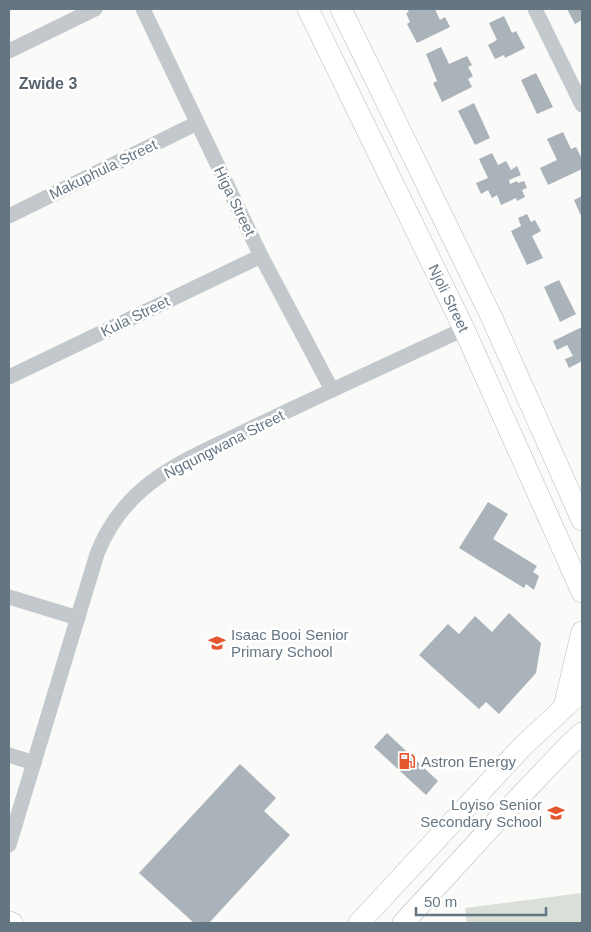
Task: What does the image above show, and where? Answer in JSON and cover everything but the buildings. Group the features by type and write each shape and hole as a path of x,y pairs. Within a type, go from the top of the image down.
{"main road":[{"name":"Njoli Street","path":"308,9 464,329 582,592"},
{"name":"Njoli Street","path":"341,9 491,316 582,520"},
{"path":"564,707 582,632"},
{"path":"359,923 523,746 582,691"},
{"path":"403,923 507,810 567,747 582,734"}],"street":[{"path":"9,52 95,9"},
{"name":"Higa Street","path":"143,9 262,256 332,390"},
{"path":"535,9 582,105"},
{"name":"Makuphula Street","path":"9,216 197,123"},
{"name":"Kula Street","path":"9,377 262,256"},
{"name":"Ngqungwana Street","path":"9,845 104,538 110,526 138,494 158,478 193,457 464,329"},
{"path":"9,597 78,618"},
{"path":"9,755 34,763"}],"shaded area":[{"path":"582,893 582,923 467,923 465,908"}],"place":[{"name":"Isaac Booi Senior Primary School","path":"217,643"},
{"name":"Astron Energy","path":"407,761"},
{"name":"Loyiso Senior Secondary School","path":"556,813"}],"district":[{"name":"Zwide 3","path":"48,83"}]}
